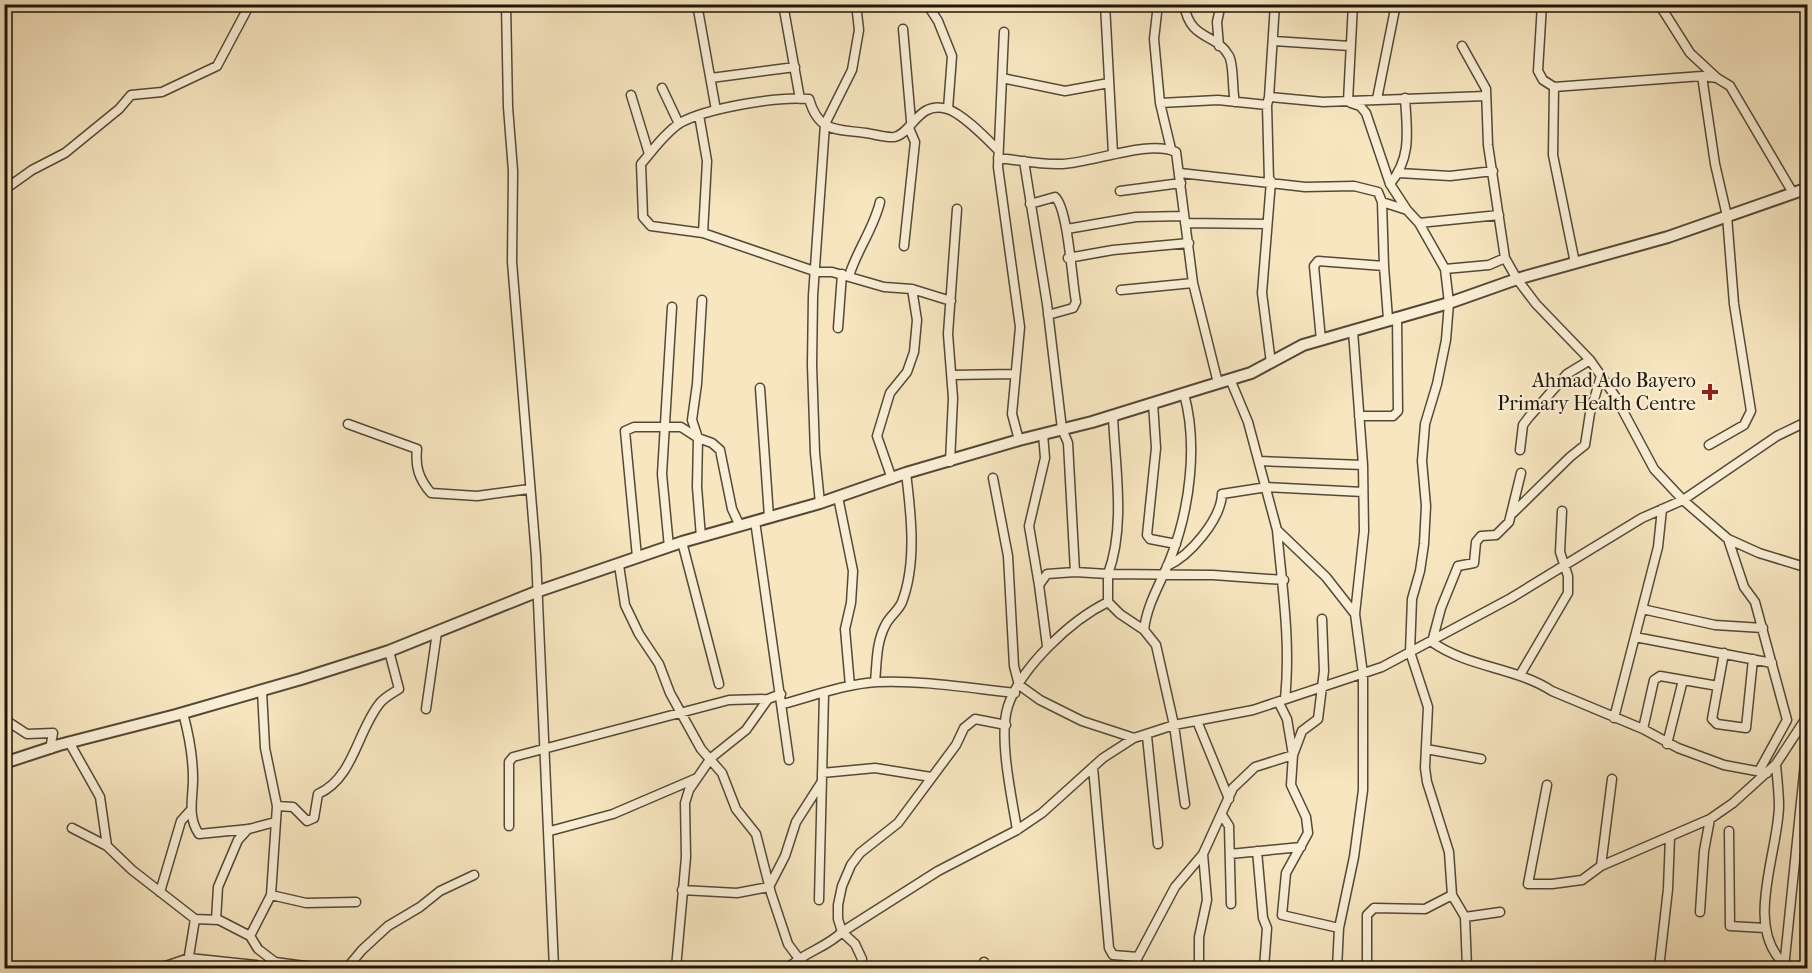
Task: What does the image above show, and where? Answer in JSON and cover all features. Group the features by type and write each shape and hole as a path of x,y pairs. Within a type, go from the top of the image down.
{"street":[{"path":"4,190 65,153 119,109 131,95 158,94 217,66 250,4"},
{"path":"506,4 508,107 513,171 512,261 529,489 534,521 550,831 549,901 554,969"},
{"path":"697,4 716,110"},
{"path":"783,4 800,99"},
{"path":"820,503 815,453 812,365 813,296 817,272 825,124 852,70 859,30 856,4"},
{"path":"927,4 938,21 952,56 948,109"},
{"path":"1104,4 1113,154"},
{"path":"1158,4 1154,39 1160,102 1171,149"},
{"path":"1184,4 1191,26 1228,52 1232,62 1231,82 1235,102"},
{"path":"1219,46 1217,22 1221,4"},
{"path":"1271,363 1262,293 1270,181 1268,101 1275,4"},
{"path":"1348,101 1353,4"},
{"path":"1377,99 1396,4"},
{"path":"1542,4 1538,70 1543,80 1554,87 1702,76 1717,78"},
{"path":"1662,6 1690,53 1717,78 1730,86 1793,193"},
{"path":"903,29 910,124 915,142 904,246"},
{"path":"1004,32 998,154 999,187 1020,327 1012,414 1019,440"},
{"path":"1274,41 1350,46"},
{"path":"1462,46 1486,89 1488,145 1505,258 1517,279 1536,304 1590,360 1615,396 1654,469 1683,500 1728,539 1759,553 1808,568"},
{"path":"711,78 795,67"},
{"path":"1702,76 1715,164 1726,216 1734,304 1751,411 1744,425 1709,445"},
{"path":"1002,78 1065,91 1108,83"},
{"path":"1554,87 1553,155 1575,263"},
{"path":"662,88 679,124"},
{"path":"632,95 649,154"},
{"path":"1160,102 1323,102 1486,96"},
{"path":"1390,184 1399,173 1408,141 1405,98"},
{"path":"951,301 912,289 884,287 845,275 817,272 703,233 651,226 643,218 641,164 679,124 699,115 716,110 800,99 808,99 815,117 832,131 895,137 931,109 948,109 998,154 1024,161 1064,164 1113,154 1171,149 1176,152 1193,283 1218,383"},
{"path":"1348,101 1360,106 1366,114 1390,184 1407,210 1419,222 1445,269 1449,303 1446,340 1437,384 1425,424 1422,461 1426,506 1424,544 1420,571 1412,599 1410,652 1428,708 1427,782 1449,852 1452,895 1465,917 1467,969"},
{"path":"699,115 707,161 703,233"},
{"path":"1024,161 1048,315 1062,429 1068,443 1075,572"},
{"path":"1399,173 1450,176 1492,171"},
{"path":"1120,191 1180,178 1270,181 1305,187 1354,186 1378,192 1382,202 1384,266 1392,318 1398,411 1393,416 1359,416"},
{"path":"4,763 69,742 183,713 389,651 537,591 682,542 820,503 906,473 1184,394 1271,363 1303,345 1449,303 1517,279 1668,237 1808,188"},
{"path":"1030,204 1055,197 1059,200 1067,229 1068,258 1076,302 1073,308 1048,315"},
{"path":"838,328 845,275 876,219 880,202"},
{"path":"1382,202 1407,210"},
{"path":"950,462 951,375 948,334 957,209"},
{"path":"1419,222 1499,215"},
{"path":"1067,229 1136,217 1267,224"},
{"path":"1068,258 1113,250 1189,243"},
{"path":"1445,269 1489,265 1505,258"},
{"path":"1321,340 1314,266 1318,261 1384,266"},
{"path":"1121,290 1193,283"},
{"path":"892,479 877,436 890,393 907,372 914,351 917,320 912,289"},
{"path":"701,537 697,487 698,438 692,420 697,384 702,300"},
{"path":"669,547 662,474 672,307"},
{"path":"1337,969 1339,928 1354,857 1363,790 1363,674 1355,614 1364,531 1363,465 1353,331"},
{"path":"1520,450 1523,425 1528,417 1568,374 1590,360"},
{"path":"951,375 1015,374"},
{"path":"1511,516 1570,457 1585,446 1590,413 1601,376"},
{"path":"1230,379 1260,461 1267,487 1277,530 1284,580 1287,671 1282,701 1293,755 1291,785 1306,817 1308,833 1286,873 1282,915 1339,928"},
{"path":"760,388 769,517"},
{"path":"1144,630 1151,601 1176,544 1185,510 1189,465 1188,409 1184,394"},
{"path":"1153,403 1156,448 1147,535 1150,539 1176,544"},
{"path":"1113,416 1117,504 1113,559 1108,574 1108,602 1120,614 1144,630 1156,645 1174,725 1185,804"},
{"path":"788,969 798,958 832,941 842,932 928,877 1017,830 1042,813 1093,767 1134,738 1147,736 1174,725 1282,701 1363,674 1432,642 1566,566 1642,518 1683,500 1777,436 1808,422"},
{"path":"348,424 417,449 415,462 420,481 430,493 477,496 529,489"},
{"path":"637,557 625,431 634,427 681,427 698,438 712,443 720,450 732,509 740,526"},
{"path":"1044,434 1045,458 1029,526 1040,585 1047,646"},
{"path":"1260,461 1363,465"},
{"path":"875,682 878,644 886,622 902,603 909,575 912,509 906,473"},
{"path":"1432,642 1441,608 1458,566 1474,563 1476,542 1481,536 1496,535 1509,522 1521,473"},
{"path":"993,478 1008,556 1014,666 1019,685 1040,700 1082,721 1134,738"},
{"path":"1167,566 1176,562 1211,527 1222,503 1222,494 1267,487 1363,492"},
{"path":"838,497 853,572 851,603 845,629 850,686"},
{"path":"1614,718 1658,548 1662,509"},
{"path":"1520,675 1568,593 1566,566 1560,552 1562,512"},
{"path":"755,521 783,704 789,760"},
{"path":"1277,530 1326,577 1355,614"},
{"path":"1728,539 1744,587 1755,602 1786,720 1763,772"},
{"path":"682,542 719,684"},
{"path":"619,565 625,605 645,646 659,664 670,693 702,748 722,773 736,809 756,834 788,944 806,969"},
{"path":"1040,585 1047,574 1075,572 1162,577 1213,575 1284,580"},
{"path":"1017,830 1006,757 1007,707 1019,685 1047,646 1075,622 1108,602"},
{"path":"1642,609 1715,625 1763,628"},
{"path":"1293,755 1302,731 1318,719 1324,671 1322,619"},
{"path":"426,709 437,632"},
{"path":"1635,637 1772,663"},
{"path":"1432,642 1450,654 1520,675 1643,729 1667,744 1724,765 1763,772"},
{"path":"277,806 297,809 307,820 314,818 318,794 341,779 370,717 382,701 399,688 389,651"},
{"path":"1724,653 1712,719 1717,724 1746,728 1753,659"},
{"path":"1643,729 1654,680 1660,676 1718,686"},
{"path":"1667,744 1683,680"},
{"path":"783,704 850,686 875,682 940,684 1015,693"},
{"path":"250,936 271,895 275,864 277,806 265,748 262,690"},
{"path":"508,826 509,762 513,757 681,711 729,700 768,699 781,694"},
{"path":"819,900 824,694"},
{"path":"676,969 686,857 685,803 689,790 711,758 746,730 768,699"},
{"path":"183,713 190,738 193,778 190,811 199,834 249,829 275,822"},
{"path":"1546,785 1528,884 1582,880 1600,866 1710,819 1733,804 1763,772 1776,764 1808,716"},
{"path":"4,719 27,734 53,733 50,749"},
{"path":"860,969 862,958 855,944 842,932 838,906 842,886 851,865 860,853 898,824 956,745 964,728 975,719 1006,724"},
{"path":"1197,721 1229,799"},
{"path":"1784,966 1808,734"},
{"path":"1147,736 1158,844"},
{"path":"69,742 100,797 107,846"},
{"path":"1426,749 1481,759"},
{"path":"1132,969 1175,887 1203,854 1233,788 1255,767 1293,755"},
{"path":"1776,764 1779,807 1767,886 1765,928 1776,956 1784,966"},
{"path":"1093,767 1108,948 1113,955 1138,957"},
{"path":"822,773 875,768 931,777"},
{"path":"550,831 613,814 698,778"},
{"path":"1600,866 1612,779"},
{"path":"770,887 785,856 796,822 821,783"},
{"path":"160,892 181,821 190,811"},
{"path":"1222,815 1229,826 1231,904"},
{"path":"1700,912 1704,851 1710,819"},
{"path":"72,828 107,846 160,892 195,918 216,920 250,936 258,949 275,962 320,969"},
{"path":"216,920 218,887 238,840 249,829"},
{"path":"1729,831 1730,926 1765,928"},
{"path":"1659,969 1668,889 1670,837"},
{"path":"1230,854 1301,847"},
{"path":"1257,851 1263,918 1267,928 1264,969"},
{"path":"1199,969 1199,937 1207,900 1203,854"},
{"path":"348,969 362,950 388,926 420,908 440,891 474,875"},
{"path":"682,890 737,893 770,887"},
{"path":"271,895 306,903 356,902"},
{"path":"1366,969 1366,915 1374,908 1425,909 1452,895"},
{"path":"1465,917 1500,912"},
{"path":"187,969 195,918"},
{"path":"160,969 189,958 256,967 258,949"}],"place":[{"name":"Ahmad Ado Bayero Primary Health Centre","path":"1710,392"}]}
